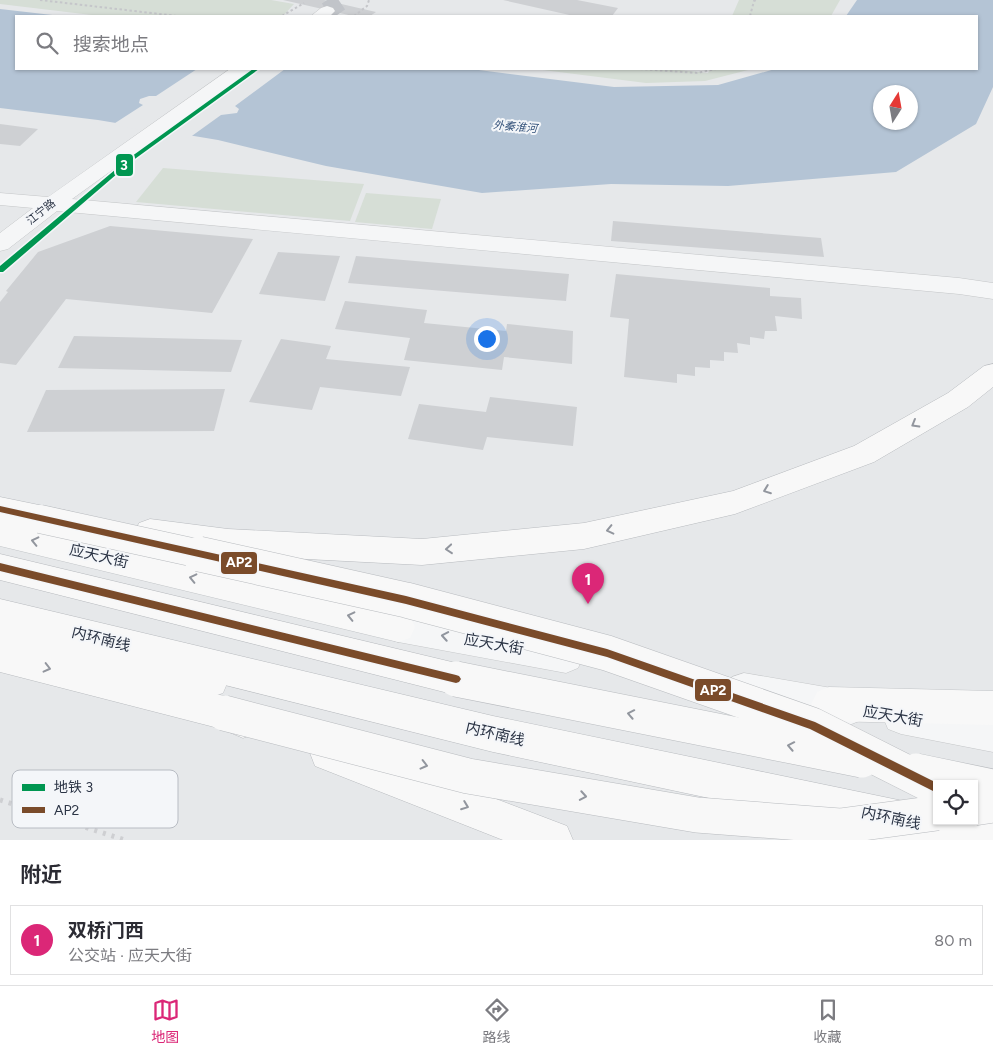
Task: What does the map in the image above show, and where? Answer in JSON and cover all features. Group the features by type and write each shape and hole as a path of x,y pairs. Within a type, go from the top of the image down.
{"main road":[{"path":"40,519 228,542 422,552 584,536 735,502 864,454 958,400 993,373"},
{"path":"0,509 406,600 607,653 812,725 933,786"},
{"name":"应天大街","path":"0,533 398,627"},
{"path":"0,567 456,679 993,787"},
{"name":"内环南线","path":"0,614 493,734 993,839"},
{"path":"0,629 157,668 892,840"},
{"path":"0,656 468,776 696,815 840,826 933,814"},
{"path":"829,704 993,708"},
{"path":"224,714 553,840"},
{"path":"978,807 993,805"},
{"path":"978,810 993,817"}],"street":[{"name":"江宁路","path":"0,244 82,181 240,70"},
{"path":"0,200 959,286 993,291"},
{"name":"应天大街","path":"398,627 993,734"}],"path":[{"path":"40,0 168,15"},
{"path":"284,15 309,0"},
{"path":"355,15 367,6 369,0"},
{"path":"750,15 754,1 756,0"},
{"path":"659,70 698,72 710,70"}],"shaded area":[{"path":"0,0 271,0 294,4 284,15 92,15 0,4"},
{"path":"739,0 840,0 832,15 732,15"},
{"path":"543,70 680,70 708,73 710,70 748,70 705,81 646,83"},
{"path":"163,168 364,184 350,221 136,202"},
{"path":"366,193 441,199 432,229 355,222"}],"water":[{"name":"外秦淮河","path":"857,0 993,0 993,87 976,124 896,172 728,186 611,184 482,193 326,166 218,140 98,120 0,108 0,9 52,15 15,15 15,70 479,70 614,87 718,85 771,70 978,70 978,15 847,15"}],"pier":[{"path":"195,70 284,70 235,106 239,109 237,113 221,115 189,138 112,125 143,105 139,103 140,99 156,96"}],"building":[{"path":"283,0 324,0 376,12 372,15 349,15"},
{"path":"503,0 577,0 618,8 613,15 570,15"},
{"path":"0,124 38,129 20,146 0,144"},
{"path":"613,221 821,238 824,257 611,241"},
{"path":"110,226 253,239 212,313 66,299 16,365 0,363 0,302 8,292 6,291 38,252"},
{"path":"278,252 340,256 325,301 259,294"},
{"path":"356,256 569,274 566,301 348,283"},
{"path":"616,274 770,288 770,296 801,298 802,319 775,316 777,331 765,331 764,339 750,337 750,345 737,343 738,353 724,352 724,361 710,360 710,368 695,367 695,376 677,374 677,383 624,377 629,319 610,317"},
{"path":"345,301 427,310 424,323 506,331 507,324 573,331 572,364 504,357 502,370 404,360 410,338 335,329"},
{"path":"74,336 242,340 231,372 58,368"},
{"path":"281,339 331,346 326,359 410,367 401,396 320,387 312,410 249,402"},
{"path":"225,389 214,431 27,432 46,390"},
{"path":"490,397 577,407 573,446 487,437 483,450 408,439 419,404 486,412"}],"tunnel":[{"path":"327,11 340,2"}],"railway":[{"path":"0,800 12,804"},
{"path":"88,828 125,840"}],"metro line":[{"name":"3","path":"0,270 130,160 255,70"}],"transit line":[{"name":"AP2","path":"0,509 406,600 607,653 812,725 933,786"},
{"name":"AP2","path":"0,567 456,679"}],"place":[{"name":"双桥门西","path":"588,604"}]}
